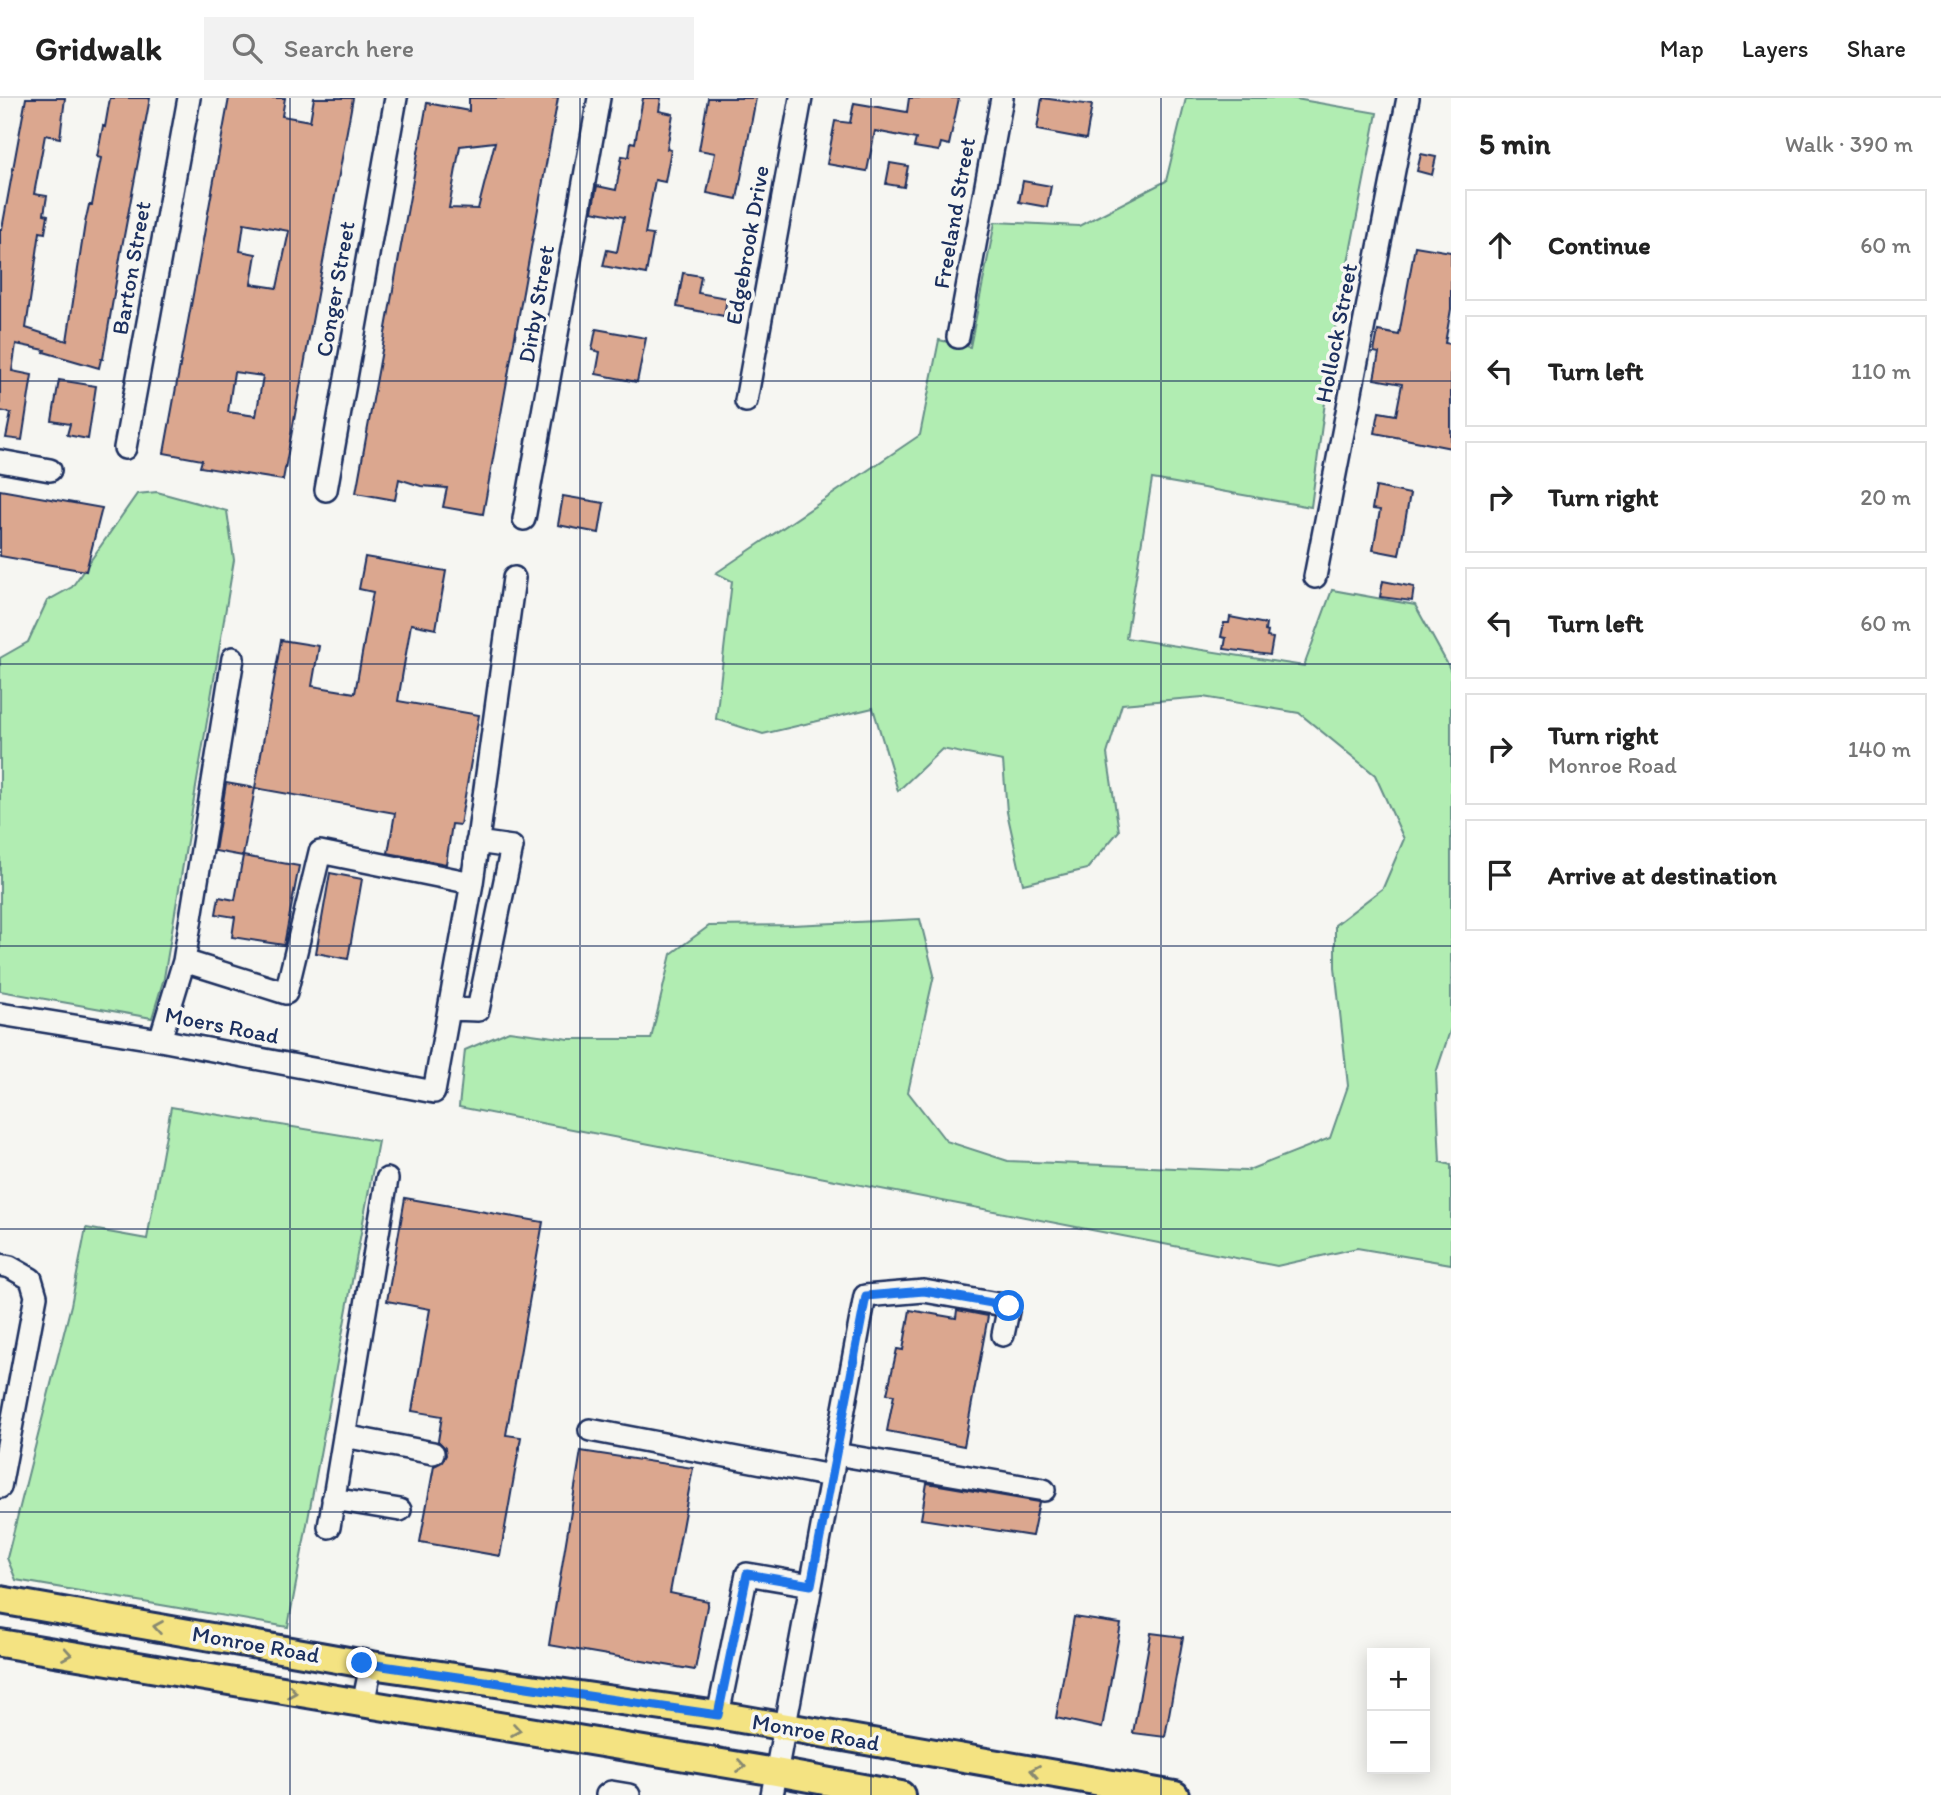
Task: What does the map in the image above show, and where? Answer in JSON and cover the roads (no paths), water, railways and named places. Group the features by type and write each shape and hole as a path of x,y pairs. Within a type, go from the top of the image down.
{"main road":[{"name":"Monroe Road","path":"0,1600 371,1665 718,1715 1077,1787 1175,1795"},
{"name":"Monroe Road","path":"0,1643 363,1705 774,1784 901,1795"}],"street":[{"name":"Barton Street","path":"125,448 189,98"},
{"name":"Conger Street","path":"326,490 396,98"},
{"name":"Dirby Street","path":"524,519 599,98"},
{"name":"Edgebrook Drive","path":"746,401 801,98"},
{"name":"Freeland Street","path":"958,337 1002,98"},
{"name":"Hollock Street","path":"1315,577 1408,98"},
{"path":"0,461 50,470"},
{"path":"477,842 512,847 478,1010 450,1009 472,883 477,842 514,578"},
{"path":"160,1040 184,961 233,658"},
{"path":"184,961 286,993 320,852 472,883"},
{"name":"Moers Road","path":"0,1014 160,1040 434,1091 450,1009"},
{"path":"329,1527 387,1179"},
{"path":"0,1265 10,1267 31,1279 36,1296 0,1487"},
{"path":"774,1784 866,1296 924,1291 1009,1306 1003,1335"},
{"path":"590,1430 831,1476"},
{"path":"344,1436 433,1452"},
{"path":"836,1454 1044,1490"},
{"path":"333,1499 400,1510"},
{"path":"718,1715 747,1574 811,1585"},
{"path":"363,1705 371,1665"},
{"path":"607,1795 611,1792 629,1795"}]}
